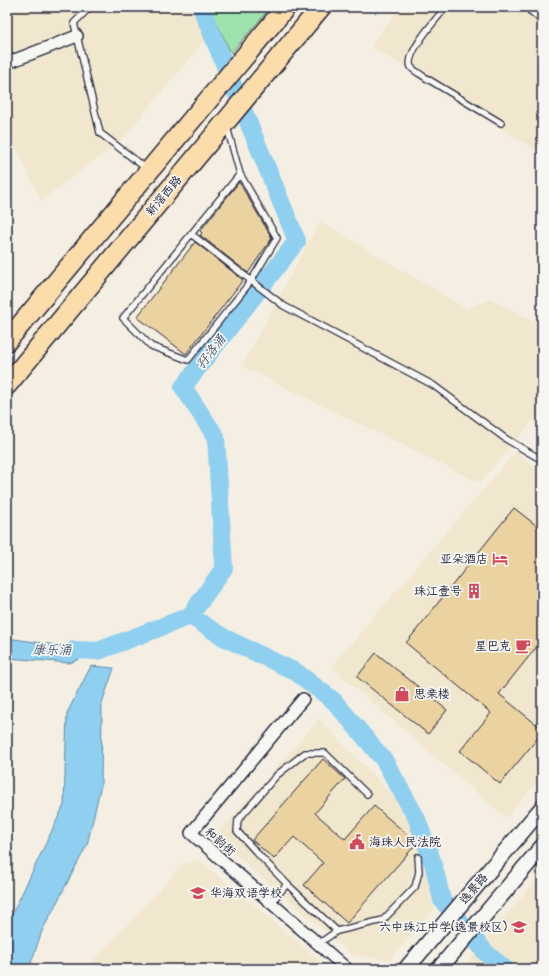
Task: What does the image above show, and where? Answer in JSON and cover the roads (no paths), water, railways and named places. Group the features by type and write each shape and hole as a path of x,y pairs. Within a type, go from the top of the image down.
{"highway":[{"path":"7,341 286,7"},
{"name":"新滘西路","path":"7,385 321,7"}],"main road":[{"path":"533,7 542,14"},
{"name":"逸景路","path":"406,969 542,808"},
{"name":"逸景路","path":"439,969 539,856"}],"street":[{"path":"7,63 77,36"},
{"name":"和韵街","path":"303,699 191,833 347,969"}],"lane":[{"path":"90,7 74,23 100,133 149,171"},
{"path":"446,7 412,53 410,60 411,66 414,70 426,78 501,123"},
{"path":"226,121 240,174 277,238 251,281 188,360 151,346 123,318 240,174"},
{"path":"191,234 284,306 433,385 506,439 542,460"},
{"path":"337,931 257,854 237,831 238,820 277,775 305,753 324,753 367,794"},
{"path":"318,944 337,931 383,920 415,887 419,872 418,857"},
{"path":"271,903 288,884"}],"water":[{"name":"康乐涌","path":"7,638 98,651 70,663 7,658"},
{"path":"91,666 114,668 102,703 101,785 87,845 42,931 29,969 7,969 7,925 64,805 67,713"}],"waterway":[{"name":"孖洛涌","path":"74,650 98,651 190,616 224,568 216,437 183,387 297,241 201,7"},
{"path":"190,616 225,638 296,672 334,701 384,760 416,817 433,863 442,900 486,953 505,969"}],"place":[{"name":"亚朵酒店","path":"500,559"},
{"name":"珠江壹号","path":"474,591"},
{"name":"星巴克","path":"523,646"},
{"name":"思亲楼","path":"402,694"},
{"name":"海珠人民法院","path":"357,842"},
{"name":"华海双语学校","path":"198,893"},
{"name":"六中珠江中学(逸景校区)","path":"519,927"}]}
